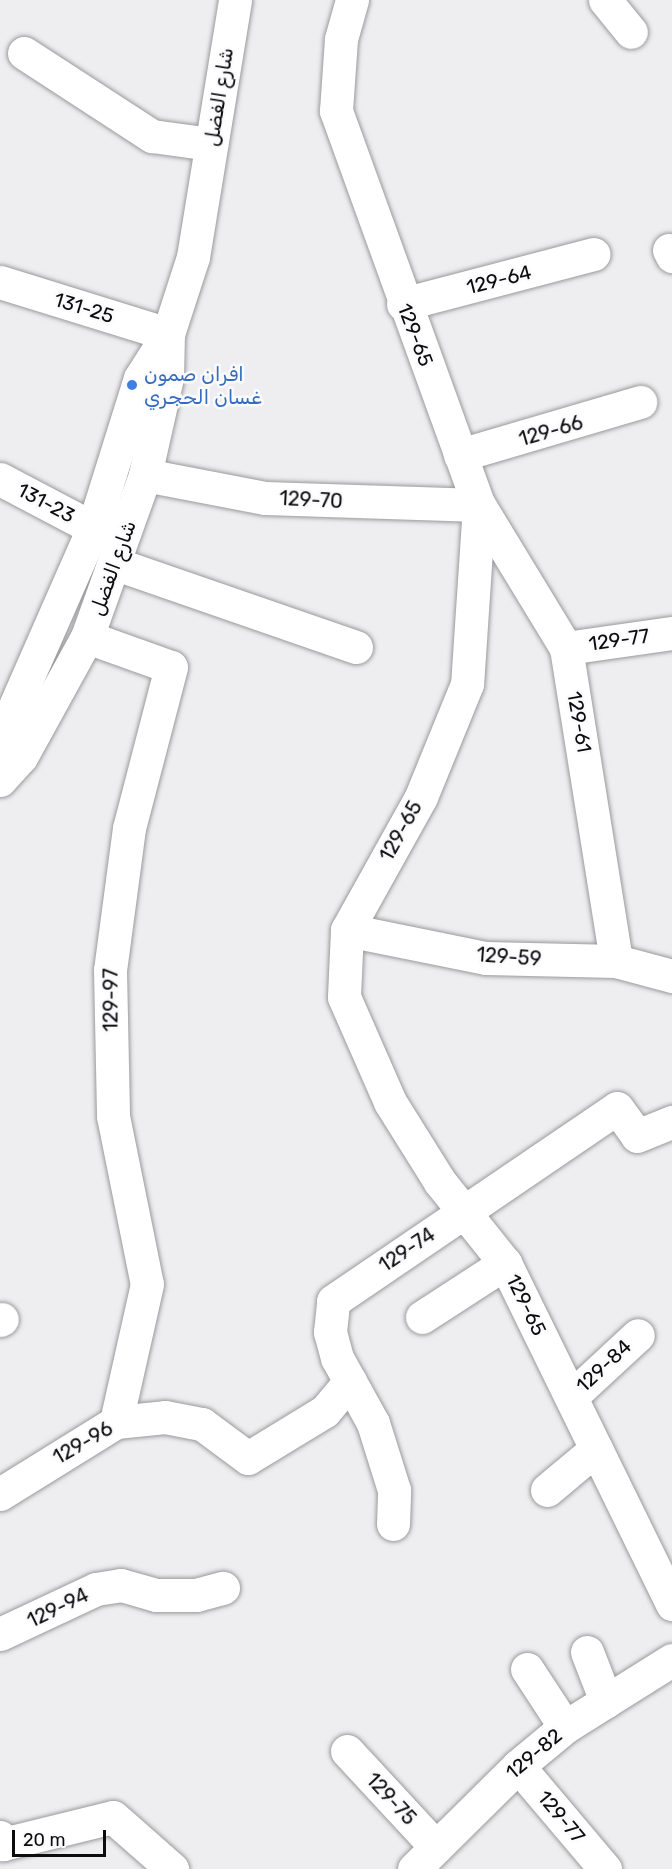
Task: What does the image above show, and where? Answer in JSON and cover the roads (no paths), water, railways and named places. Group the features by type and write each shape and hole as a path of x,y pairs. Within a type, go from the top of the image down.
{"street":[{"name":"شارع الفضل","path":"0,740 93,528 140,378 168,334 193,257 235,0"},
{"name":"129-65","path":"352,0 341,39 336,111 403,304 479,506 467,684 421,797 347,930 344,997 390,1102 464,1211 505,1263 672,1604"},
{"path":"605,0 631,32"},
{"path":"24,53 152,136 211,144"},
{"name":"129-64","path":"403,304 594,254"},
{"name":"131-25","path":"0,282 168,334"},
{"name":"شارع الفضل","path":"0,780 21,757 87,637 116,564 145,475 167,377 168,334"},
{"name":"129-66","path":"460,455 640,402"},
{"name":"129-70","path":"145,475 265,498 479,506"},
{"name":"131-23","path":"0,479 93,528"},
{"name":"129-61","path":"479,506 566,648 616,961"},
{"path":"116,564 356,647"},
{"name":"129-77","path":"566,648 672,633"},
{"name":"129-97","path":"87,637 171,667 129,828 110,970 113,1116 147,1284 116,1422"},
{"name":"129-59","path":"347,930 486,958 616,961 672,976"},
{"name":"129-74","path":"393,1524 394,1490 373,1423 350,1381 330,1332 333,1301 616,1108 636,1136 672,1122"},
{"path":"422,1317 505,1263"},
{"name":"129-84","path":"571,1397 638,1335"},
{"name":"129-96","path":"0,1494 116,1422 165,1417 202,1424 248,1458 325,1411 350,1381"},
{"path":"547,1490 596,1449"},
{"name":"129-94","path":"0,1634 96,1589 121,1585 156,1595 196,1595 223,1588"},
{"path":"587,1652 606,1701"},
{"name":"129-82","path":"425,1858 518,1766 565,1727 672,1660"},
{"path":"527,1669 565,1727"},
{"name":"129-75","path":"347,1751 425,1858"},
{"name":"129-77","path":"518,1766 605,1869"},
{"path":"0,1837 3,1844 114,1817 172,1869"}],"place":[{"name":"افران صمون غسان الحجري","path":"132,385"}]}
